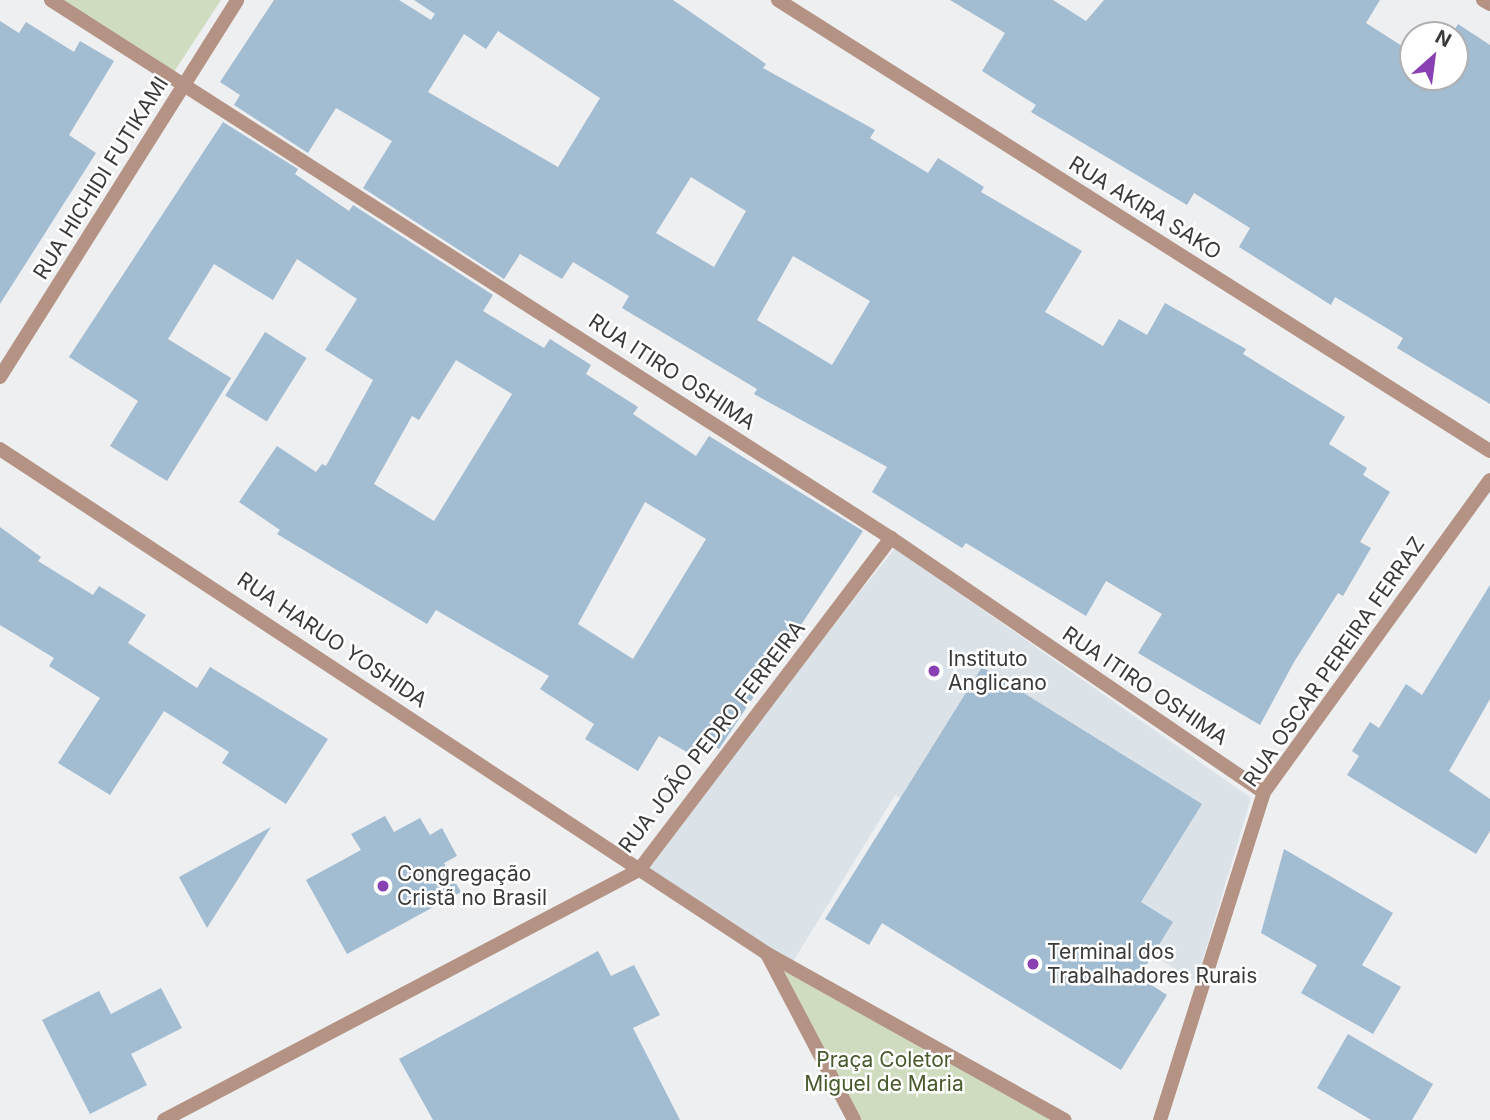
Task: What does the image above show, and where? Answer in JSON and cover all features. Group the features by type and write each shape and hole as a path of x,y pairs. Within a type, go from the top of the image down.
{"street":[{"name":"RUA ITIRO OSHIMA","path":"51,0 185,83 891,538 1264,792"},
{"name":"RUA HICHIDI FUTIKAMI","path":"0,377 237,0"},
{"name":"RUA AKIRA SAKO","path":"778,0 1490,451"},
{"path":"1483,0 1490,4"},
{"name":"RUA HARUO YOSHIDA","path":"0,449 766,953 1065,1120"},
{"name":"RUA OSCAR PEREIRA FERRAZ","path":"1160,1120 1264,792 1490,480"},
{"name":"RUA JOÃO PEDRO FERREIRA","path":"163,1120 639,870 891,538"},
{"path":"766,953 854,1120"}],"shaded area":[{"name":"Instituto Anglicano","path":"895,548 1251,798 1196,982 895,795 791,965 639,870"}],"green space":[{"path":"50,0 221,0 172,75"},
{"name":"Praça Coletor Miguel de Maria","path":"778,960 1065,1120 854,1120"}],"building":[{"path":"274,0 399,0 431,20 435,14 414,0 673,0 766,64 763,68 875,130 870,138 928,173 938,158 984,187 981,192 1082,251 1045,312 1103,346 1119,319 1147,335 1165,303 1246,349 1243,354 1345,417 1329,444 1367,468 1363,475 1390,492 1360,542 1371,548 1343,596 1338,593 1294,662 1260,725 1138,653 1162,614 1106,581 1086,616 966,543 962,548 872,492 887,467 754,394 757,389 622,308 629,296 573,262 562,279 520,254 504,279 363,188 392,141 336,108 308,153 234,105 240,95 220,82","holes":["498,31 600,98 558,167 428,92 464,34 486,49","691,177 746,211 714,267 656,233","793,256 870,301 832,365 757,320"]},
{"path":"950,0 1053,0 1086,21 1104,0 1380,0 1366,23 1399,44 1399,91 1469,91 1469,31 1490,45 1490,404 1397,348 1403,338 1335,297 1331,305 1239,247 1250,228 1194,193 1187,205 1031,112 1036,105 982,71 1005,33"},
{"path":"0,21 19,33 26,22 74,52 80,41 114,61 69,135 96,153 0,304"},
{"path":"223,122 298,169 295,174 349,211 353,205 493,295 483,311 544,348 550,339 591,365 586,374 638,407 633,414 696,456 709,436 863,531 719,749 709,743 699,759 659,736 638,771 585,739 594,724 540,689 549,676 436,610 427,624 277,534 280,530 239,502 277,446 316,472 322,464 326,466 373,380 325,350 357,299 297,259 273,300 214,264 168,339 231,378 167,481 110,446 138,401 69,357","holes":["456,360 512,394 434,521 374,484 412,416 419,420","645,502 706,539 633,659 578,624"]},
{"path":"265,332 307,358 267,422 225,396"},
{"path":"0,527 41,557 38,561 93,595 99,586 146,615 128,643 197,688 210,667 328,739 286,804 222,763 229,752 164,711 110,795 58,763 100,698 49,666 54,658 0,625"},
{"path":"1490,585 1490,699 1449,771 1490,799 1490,831 1476,854 1347,775 1359,756 1352,751 1370,722 1379,728 1406,684 1422,695"},
{"path":"982,667 1202,804 1141,902 1173,922 1139,977 1167,995 1121,1070 882,923 869,945 825,919"},
{"name":"Congregação Cristã no Brasil","path":"385,816 394,832 420,818 430,835 442,828 457,856 444,863 461,892 347,954 306,880 361,850 351,834"},
{"path":"271,827 207,928 179,877"},
{"path":"1284,849 1393,913 1362,965 1401,987 1373,1034 1301,993 1317,965 1261,933"},
{"path":"598,951 611,976 634,965 660,1015 633,1028 680,1120 433,1120 399,1059"},
{"path":"161,988 182,1028 131,1054 147,1085 90,1114 42,1020 99,991 111,1014"},
{"path":"1348,1034 1433,1084 1412,1120 1371,1120 1317,1088"}],"place":[{"name":"Instituto Anglicano","path":"934,671"},
{"name":"Congregação Cristã no Brasil","path":"383,886"},
{"name":"Terminal dos Trabalhadores Rurais","path":"1033,964"}]}
